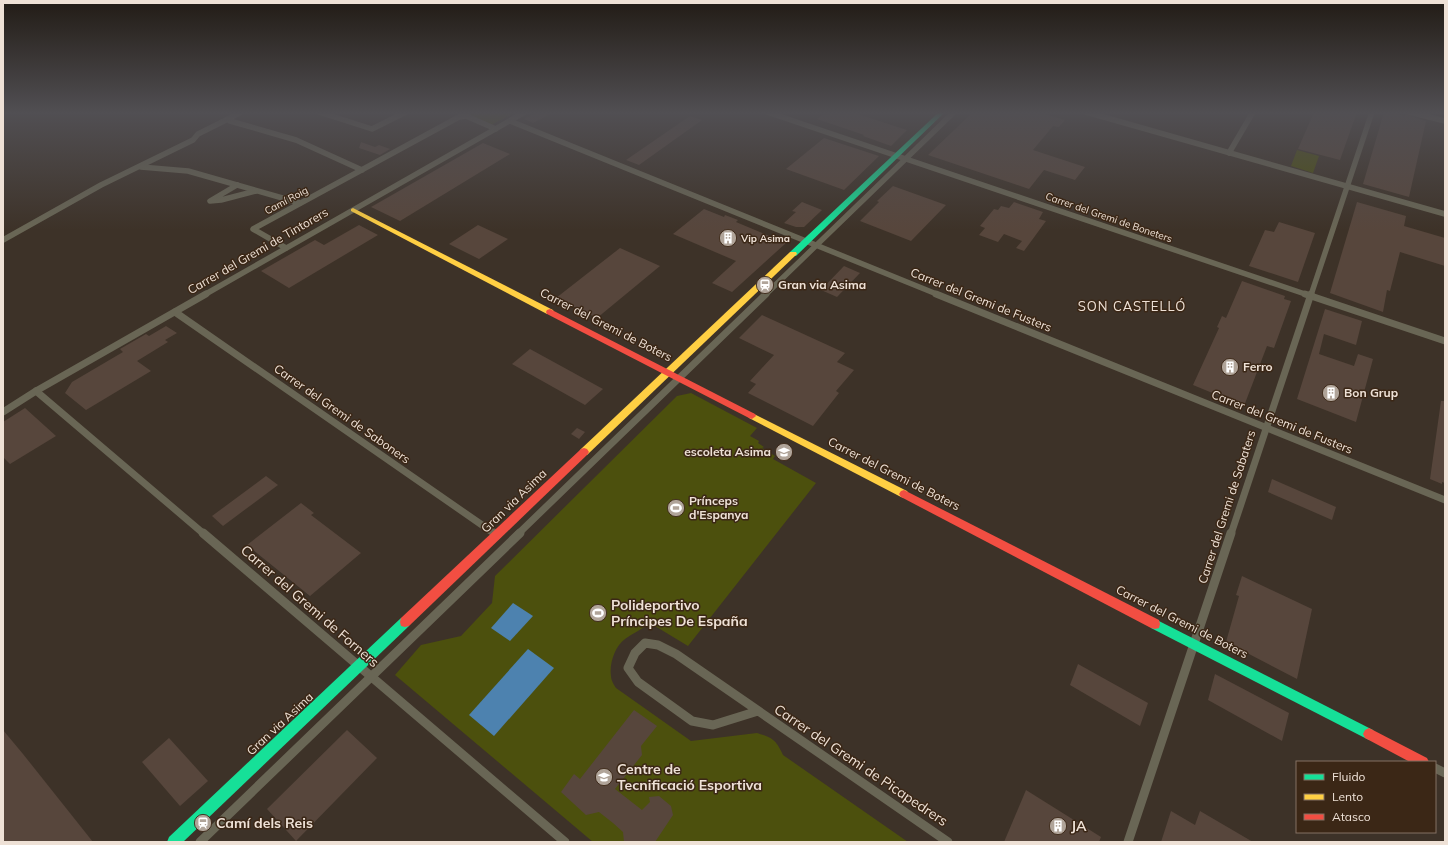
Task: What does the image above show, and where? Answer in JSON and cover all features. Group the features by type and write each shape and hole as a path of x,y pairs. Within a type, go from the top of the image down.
{"street":[{"path":"3,240 101,185 171,151"},
{"path":"321,151 362,170"},
{"name":"Camí Roig","path":"286,248 252,229 396,151"},
{"name":"Carrer del Gremi de Tintorers","path":"3,412 36,391 456,151"},
{"name":"Carrer del Gremi de Fusters","path":"585,151 1445,500"},
{"name":"Carrer del Gremi de Boneters","path":"884,151 1445,341"},
{"name":"Gran via Asima","path":"200,842 817,246 906,151"},
{"name":"Gran via Asima","path":"174,842 805,241 908,151"},
{"path":"1224,151 1445,214"},
{"name":"Carrer del Gremi de Sabaters","path":"1128,842 1359,151"},
{"path":"140,167 188,171 300,203"},
{"path":"236,185 210,201 221,200 257,191"},
{"name":"Carrer del Gremi de Boters","path":"353,210 1421,761"},
{"name":"Carrer del Gremi de Saboners","path":"175,312 497,535"},
{"name":"Carrer del Gremi de Forners","path":"36,391 565,842"},
{"name":"Carrer del Gremi de Picapedrers","path":"758,711 712,725 692,721 638,682 628,668 635,653 645,643 658,645 676,654 948,842"},
{"path":"1436,768 1445,773"}],"shaded area":[{"path":"1296,151 1319,156 1313,173 1291,166"},
{"name":"Polideportivo Príncipes De España","path":"691,393 757,428 750,436 759,441 758,443 764,447 762,448 775,456 773,459 816,483 688,646 650,623 625,639 618,646 612,661 611,678 616,688 691,741 757,733 767,736 776,743 783,755 908,842 593,842 395,675 421,645 461,636 492,603 495,576 677,396"}],"water":[{"path":"513,603 533,616 510,641 491,628"},
{"path":"528,649 554,668 494,736 469,715"}],"building":[{"path":"369,151 386,151 380,155"},
{"path":"468,151 504,151 510,154 400,221 371,207"},
{"path":"638,151 658,151 639,165 626,160"},
{"path":"808,151 865,151 879,156 844,190 786,169"},
{"path":"932,151 1037,151 1085,167 1075,180 1044,170 1029,189 928,155"},
{"path":"1307,151 1343,151 1340,160"},
{"path":"1372,151 1419,151 1409,197 1363,184"},
{"path":"893,186 946,205 911,241 860,221 879,202 877,201"},
{"path":"802,202 822,210 804,227 796,227 784,223 796,212 792,211"},
{"path":"1014,202 1043,212 1039,219 1046,221 1024,251 1016,248 1022,241 1004,234 998,242 979,235 985,228 980,226 994,209 998,210 1001,206 1009,208"},
{"path":"1357,202 1406,216 1404,226 1445,238 1445,266 1400,252 1390,291 1387,290 1383,312 1330,293"},
{"name":"Vip Asima","path":"704,209 724,217 725,215 738,220 736,222 786,243 732,292 712,283 736,261 673,234"},
{"path":"1279,222 1315,233 1298,282 1249,266 1265,230 1274,232"},
{"path":"359,225 378,235 289,288 261,271 315,240 324,245"},
{"path":"478,225 508,239 479,259 449,244"},
{"path":"620,248 660,266 597,318 556,298"},
{"path":"844,266 860,273 837,297 821,290"},
{"path":"1242,281 1285,296 1284,299 1291,301 1274,348 1267,346 1244,406 1193,385 1219,328 1217,327 1222,316 1226,318"},
{"path":"1325,309 1362,321 1356,345 1324,334 1319,354 1354,366 1358,354 1373,359 1356,422 1297,399"},
{"path":"762,315 845,353 837,362 854,370 836,391 839,393 813,426 748,393 756,384 750,381 774,355 739,338"},
{"path":"166,326 177,333 165,340 168,342 137,361 151,371 86,410 65,393 72,382 123,352 120,349 146,334 149,336"},
{"path":"530,349 603,389 585,405 512,364"},
{"path":"1441,401 1445,401 1445,483 1442,482 1442,484 1430,479"},
{"path":"25,408 56,436 10,464 3,457 3,422"},
{"path":"577,428 585,432 579,439 571,434"},
{"path":"266,476 278,485 223,526 212,516"},
{"path":"1272,479 1336,507 1332,520 1268,492"},
{"path":"301,503 314,513 311,515 361,553 310,596 247,545"},
{"path":"1242,576 1312,609 1297,679 1226,642 1239,596 1236,595"},
{"path":"1078,664 1148,703 1140,726 1070,685"},
{"path":"1215,674 1289,713 1282,741 1208,700"},
{"name":"Centre de Tecnificació Esportiva","path":"634,710 657,726 641,746 642,755 615,789 642,810 650,802 649,797 659,796 671,806 673,815 655,842 624,842 623,832 613,823 599,812 586,815 561,792 574,774 580,779"},
{"path":"3,730 23,754 93,842 3,842"},
{"path":"347,730 377,758 296,841 267,809"},
{"path":"169,738 208,781 180,806 142,762"},
{"name":"JA","path":"1026,790 1101,837 1099,842 1004,842"},
{"path":"1171,811 1195,825 1200,811 1253,842 1161,842"}],"traffic: fast":[{"path":"793,254 901,151"},
{"path":"174,842 405,622"},
{"path":"1155,624 1369,734"}],"traffic: slow":[{"path":"353,210 550,312"},
{"path":"584,452 793,254"},
{"path":"752,416 904,494"}],"traffic: jam":[{"path":"550,312 752,416"},
{"path":"405,622 584,452"},
{"path":"904,494 1155,624"},
{"path":"1369,734 1421,761"}],"place":[{"name":"Vip Asima","path":"728,238"},
{"name":"Gran via Asima","path":"765,285"},
{"name":"Ferro","path":"1230,367"},
{"name":"Bon Grup","path":"1331,393"},
{"name":"escoleta Asima","path":"784,452"},
{"name":"Prínceps d'Espanya","path":"676,508"},
{"name":"Polideportivo Príncipes De España","path":"598,613"},
{"name":"Centre de Tecnificació Esportiva","path":"604,777"},
{"name":"Camí dels Reis","path":"203,823"},
{"name":"JA","path":"1058,826"}],"district":[{"name":"SON CASTELLÓ","path":"1132,306"}]}
